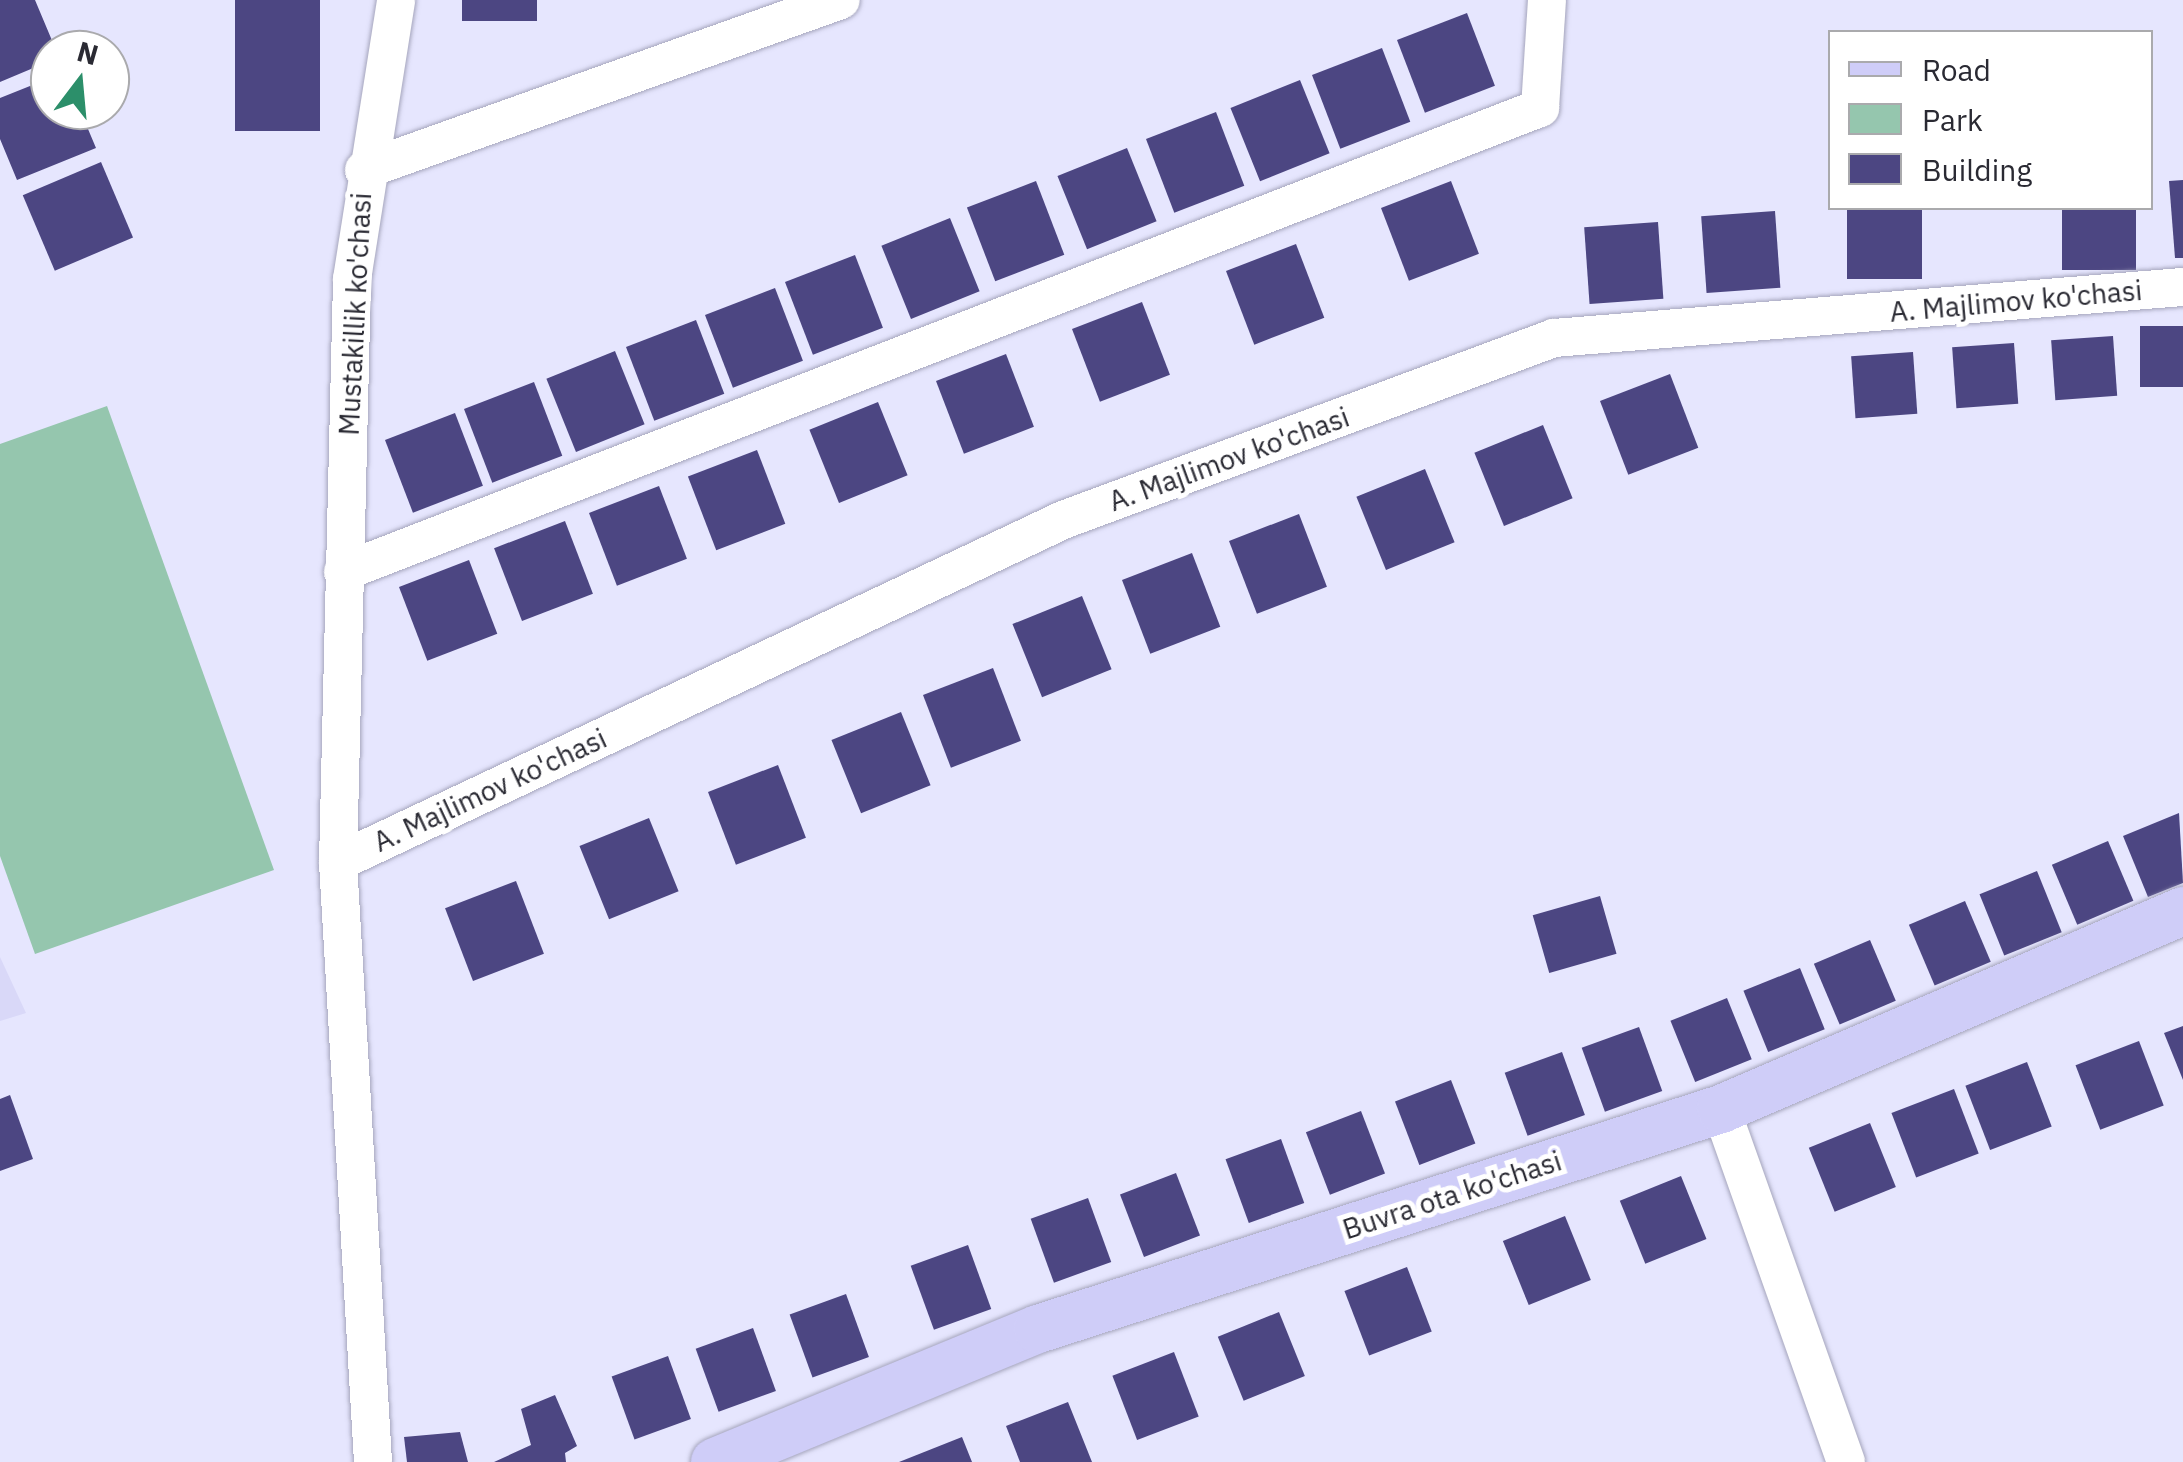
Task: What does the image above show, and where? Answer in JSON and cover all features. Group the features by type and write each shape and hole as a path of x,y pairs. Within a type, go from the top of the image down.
{"main road":[{"name":"Buvra ota ko'chasi","path":"714,1462 1038,1330 1721,1109 2183,911"}],"street":[{"name":"Mustakillik ko'chasi","path":"343,572 352,279 364,170 396,0"},
{"path":"364,170 841,0"},
{"path":"343,572 1540,108 1547,0"},
{"name":"A. Majlimov ko'chasi","path":"338,862 1064,520 1554,338 2183,287"},
{"name":"A. Majlimov ko'chasi","path":"343,572 338,862 374,1462"},
{"path":"1721,1109 1846,1462"}],"shaded area":[{"path":"0,957 26,1013 0,1021"}],"green space":[{"path":"107,406 274,870 35,954 0,856 0,444"}],"building":[{"path":"0,0 35,0 48,30 30,30 30,69 0,82"},
{"path":"235,0 320,0 320,131 235,131"},
{"path":"462,0 537,0 537,21 462,21"},
{"path":"1467,13 1495,86 1425,113 1397,40"},
{"path":"1382,48 1410,122 1340,149 1312,75"},
{"path":"1300,80 1330,153 1260,181 1230,108"},
{"path":"30,86 30,130 88,130 96,148 17,180 0,139 0,98"},
{"path":"1216,112 1244,186 1174,213 1146,139"},
{"path":"1127,148 1157,221 1087,249 1057,176"},
{"path":"101,162 133,237 55,271 23,195"},
{"path":"2183,180 2183,258 2175,258 2169,181"},
{"path":"1036,181 1064,255 995,281 967,208"},
{"path":"1451,181 1479,254 1409,281 1381,208"},
{"path":"1847,210 1922,210 1922,279 1847,279"},
{"path":"2062,210 2136,210 2136,270 2062,270"},
{"path":"1775,211 1780,288 1707,293 1701,216"},
{"path":"950,218 980,291 911,319 881,246"},
{"path":"1658,222 1663,299 1590,304 1584,227"},
{"path":"1296,244 1324,318 1254,345 1226,271"},
{"path":"855,255 883,328 813,355 785,282"},
{"path":"775,288 803,361 733,388 705,315"},
{"path":"1142,302 1170,375 1100,402 1072,329"},
{"path":"696,320 724,394 654,421 626,347"},
{"path":"2140,326 2183,326 2183,387 2140,387"},
{"path":"2113,336 2117,396 2055,400 2051,340"},
{"path":"2014,343 2018,404 1956,408 1952,347"},
{"path":"615,351 645,424 576,452 546,379"},
{"path":"1913,352 1917,414 1855,418 1851,356"},
{"path":"1006,354 1034,427 964,454 936,381"},
{"path":"1670,374 1698,448 1628,475 1600,401"},
{"path":"534,382 562,456 492,483 464,409"},
{"path":"878,402 908,475 839,503 809,430"},
{"path":"455,413 483,486 413,513 385,440"},
{"path":"1543,425 1573,498 1504,526 1474,453"},
{"path":"757,450 785,524 716,550 688,477"},
{"path":"1425,469 1455,542 1386,570 1356,497"},
{"path":"659,486 687,559 617,586 589,513"},
{"path":"1299,514 1327,587 1257,614 1229,541"},
{"path":"565,521 593,594 522,621 494,548"},
{"path":"1192,553 1220,627 1150,654 1122,580"},
{"path":"469,560 497,634 427,661 399,587"},
{"path":"1082,596 1112,669 1042,697 1012,624"},
{"path":"993,668 1021,741 951,768 923,695"},
{"path":"901,712 931,785 861,813 831,740"},
{"path":"778,765 806,838 736,865 708,792"},
{"path":"2179,813 2183,883 2148,897 2123,836"},
{"path":"649,818 679,891 609,919 579,846"},
{"path":"2108,841 2133,901 2077,925 2052,865"},
{"path":"2037,871 2062,932 2004,955 1980,894"},
{"path":"516,881 544,954 473,981 445,908"},
{"path":"1600,896 1617,954 1549,973 1533,915"},
{"path":"1965,901 1991,962 1935,986 1909,925"},
{"path":"1870,940 1896,1001 1840,1025 1814,964"},
{"path":"1800,968 1825,1029 1768,1052 1743,991"},
{"path":"1727,998 1752,1059 1695,1082 1670,1021"},
{"path":"2183,1026 2183,1080 2164,1033"},
{"path":"1639,1027 1662,1091 1605,1112 1582,1048"},
{"path":"2139,1041 2164,1105 2100,1130 2076,1065"},
{"path":"1562,1052 1585,1115 1528,1136 1505,1073"},
{"path":"2027,1062 2052,1126 1990,1150 1965,1086"},
{"path":"1451,1080 1475,1143 1419,1165 1395,1102"},
{"path":"1954,1089 1979,1153 1916,1177 1891,1113"},
{"path":"10,1095 33,1159 0,1171 0,1099"},
{"path":"1361,1111 1385,1174 1330,1195 1306,1132"},
{"path":"1870,1123 1896,1187 1835,1212 1809,1148"},
{"path":"1281,1139 1304,1203 1249,1223 1226,1159"},
{"path":"1176,1173 1200,1236 1144,1257 1120,1195"},
{"path":"1681,1176 1706,1239 1645,1264 1620,1201"},
{"path":"1088,1198 1111,1262 1054,1283 1031,1219"},
{"path":"1565,1216 1591,1280 1529,1305 1503,1241"},
{"path":"968,1245 991,1309 934,1330 911,1266"},
{"path":"1407,1267 1432,1331 1369,1355 1344,1291"},
{"path":"846,1294 869,1357 813,1377 790,1315"},
{"path":"1279,1312 1305,1376 1244,1401 1218,1337"},
{"path":"753,1328 776,1391 719,1412 696,1349"},
{"path":"1174,1352 1199,1416 1137,1440 1112,1376"},
{"path":"668,1356 691,1419 635,1439 612,1377"},
{"path":"555,1395 577,1446 565,1453 566,1462 494,1462 531,1445 521,1409"},
{"path":"1068,1402 1092,1462 1020,1462 1006,1426"},
{"path":"460,1432 468,1462 407,1462 404,1437"},
{"path":"962,1437 972,1462 899,1462"}]}
